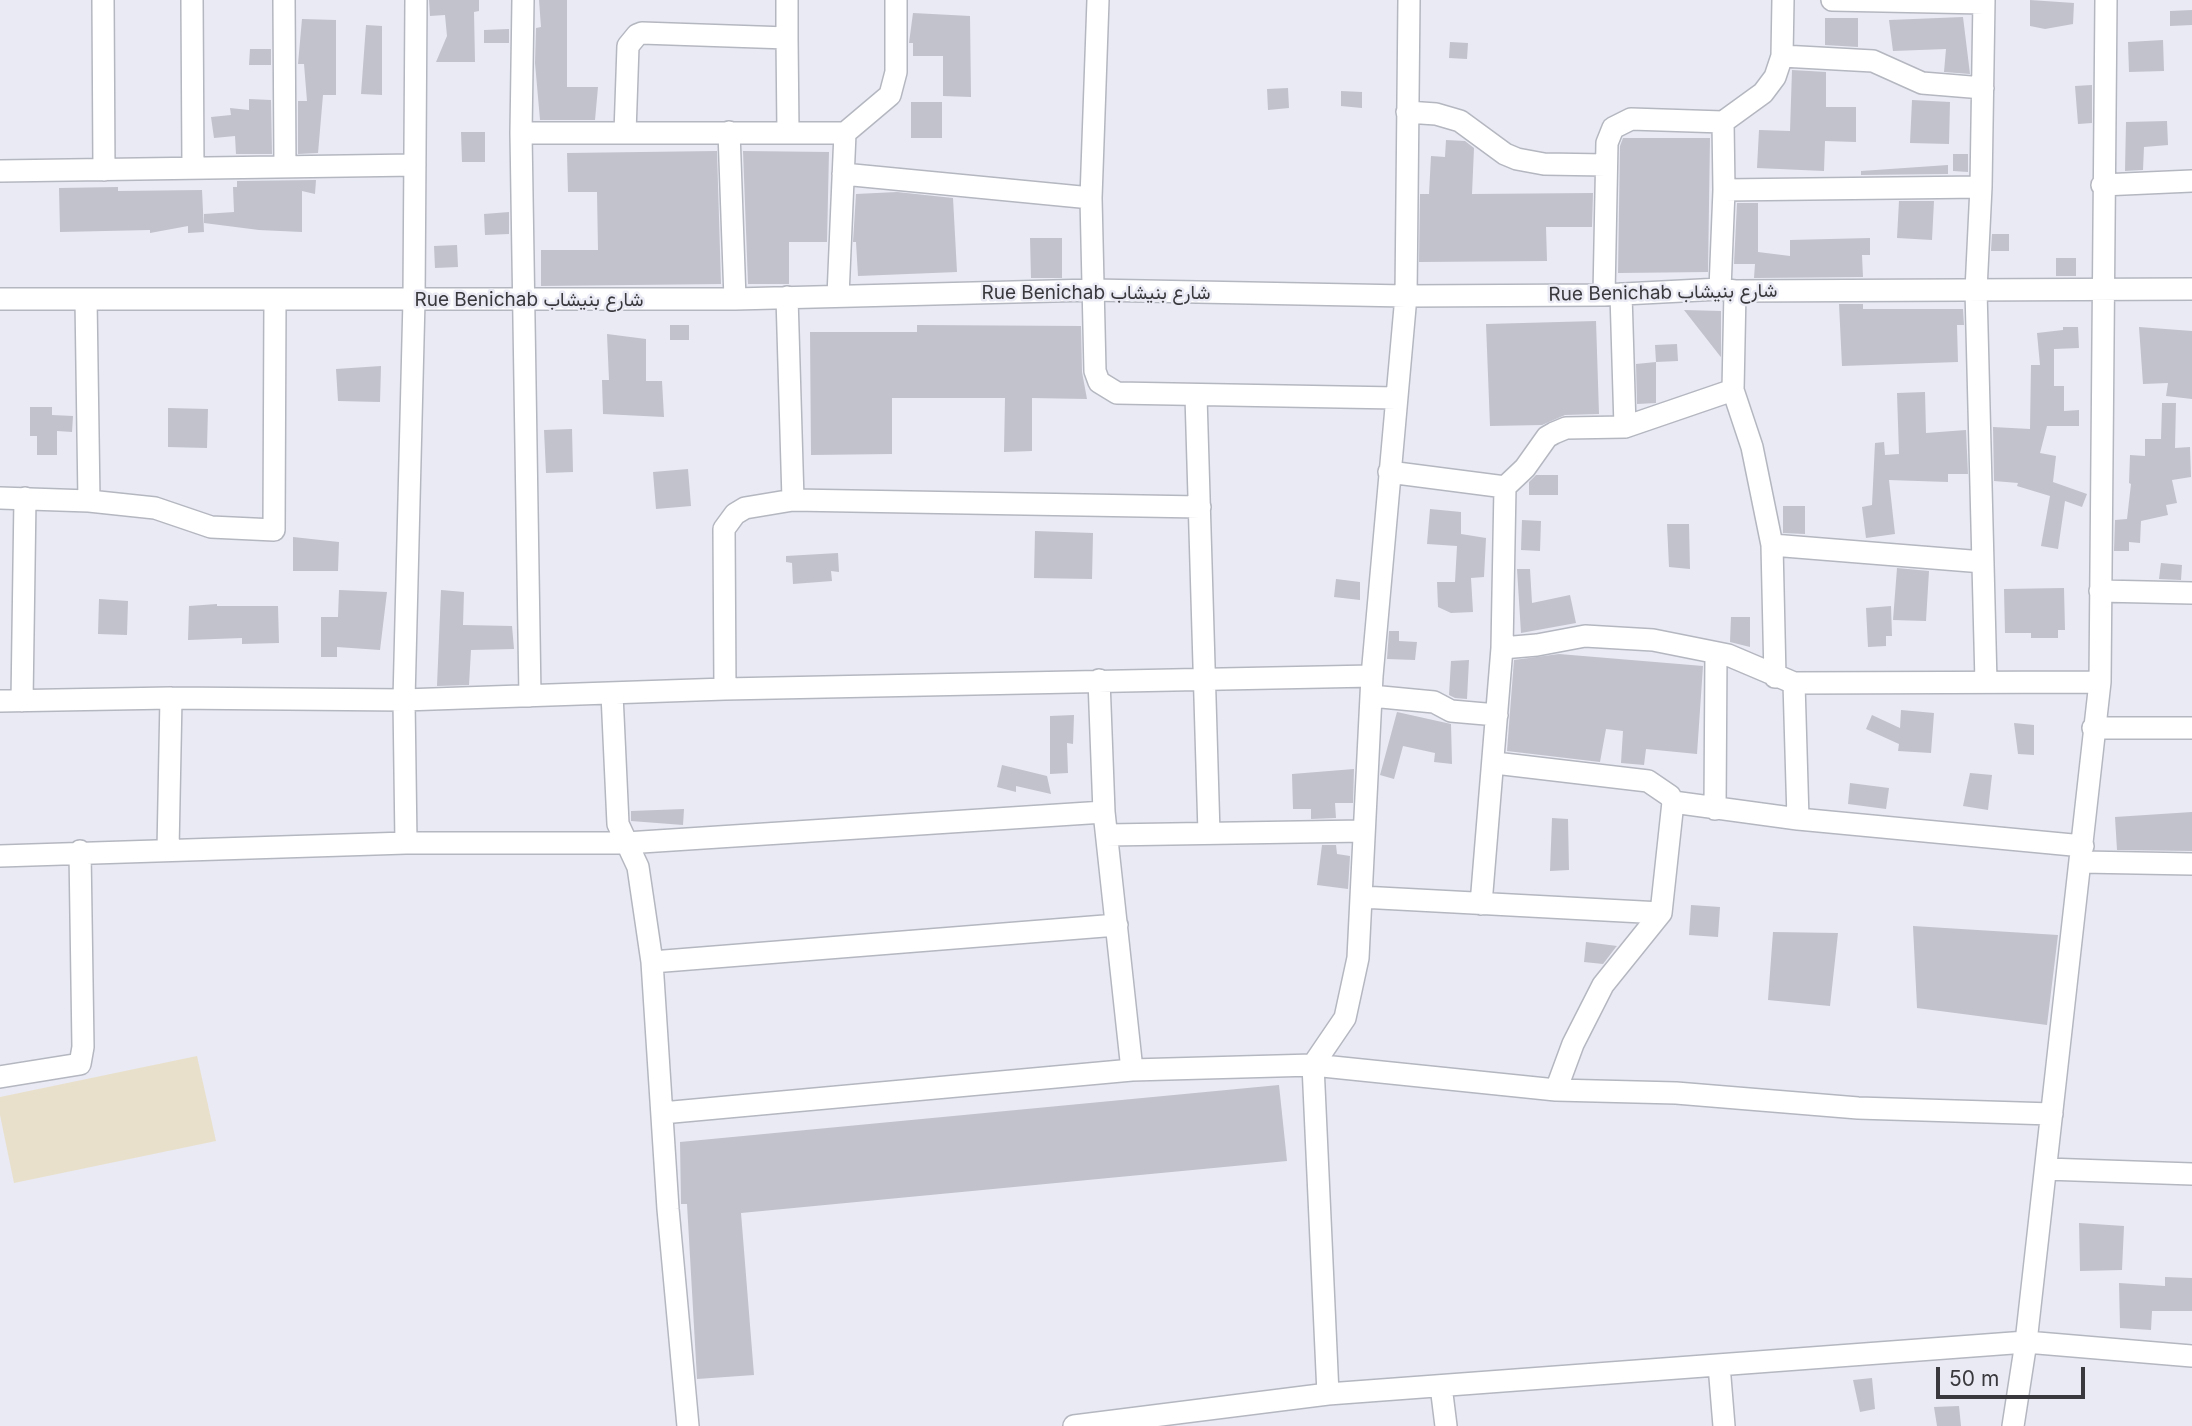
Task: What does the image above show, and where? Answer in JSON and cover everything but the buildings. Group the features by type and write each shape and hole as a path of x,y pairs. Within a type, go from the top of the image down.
{"street":[{"path":"103,0 104,170"},
{"path":"192,0 193,168"},
{"path":"284,0 285,167"},
{"path":"406,843 404,700 414,300 416,0"},
{"path":"523,0 521,133 530,695"},
{"path":"787,0 788,132"},
{"path":"521,133 845,133 890,95 897,72 896,0"},
{"path":"1098,0 1091,198 1095,371 1105,388 1117,393 1196,396 1396,398"},
{"path":"1328,1394 1313,1065 1345,1018 1352,995 1361,897 1371,686 1406,296 1409,0"},
{"path":"1625,427 1612,294 1606,165 1609,135 1619,124 1631,119 1723,122 1770,86 1782,56 1783,0"},
{"path":"1832,0 1984,1 1981,187 1976,290 1986,682"},
{"path":"2012,1426 2026,1342 2100,681 2102,185 2106,0"},
{"path":"625,133 628,46 637,35 787,38"},
{"path":"1782,56 1873,61 1922,83 1983,88"},
{"path":"1408,112 1436,114 1460,121 1505,154 1517,159 1545,164 1606,165"},
{"path":"1723,122 1727,290 1733,390 1752,447 1772,545 1798,819"},
{"path":"729,132 735,299"},
{"path":"838,296 845,133"},
{"path":"0,172 415,165"},
{"path":"843,174 1091,198"},
{"path":"2102,185 2192,181"},
{"path":"1724,190 1981,187"},
{"name":"Rue Benichab شارع بنيشاب","path":"0,299 735,299 1093,290 1406,296 1727,290 2192,289"},
{"path":"787,297 793,500"},
{"path":"86,299 89,501"},
{"path":"0,498 89,501 155,508 211,527 274,530 275,299"},
{"path":"1481,904 1495,763 1502,648 1504,487 1525,468 1547,438 1554,433 1566,428 1625,427 1733,390"},
{"path":"1196,396 1209,833"},
{"path":"1389,472 1504,487"},
{"path":"22,701 24,498"},
{"path":"725,689 724,529 735,513 745,508 793,500 1200,507"},
{"path":"1772,545 1983,562"},
{"path":"2100,591 2192,593"},
{"path":"1502,648 1598,636 1653,640 1728,655 1784,680 2100,681"},
{"path":"1715,809 1716,653"},
{"path":"0,701 171,698 404,700 725,689 1203,678 1371,686 1434,702 1451,711 1497,715"},
{"path":"1099,680 1104,813 1132,1070"},
{"path":"612,694 617,811 626,842 638,867 652,962 688,1426"},
{"path":"168,850 171,698"},
{"path":"2093,728 2192,728"},
{"path":"1495,763 1648,781 1670,796 1673,802 1661,913 1591,1005 1556,1090"},
{"path":"1673,802 2082,854 2192,864"},
{"path":"0,856 80,851 406,843 626,842 1104,813"},
{"path":"1107,835 1364,831"},
{"path":"0,1077 80,1064 83,1048 80,851"},
{"path":"1361,897 1661,913"},
{"path":"652,962 1117,925"},
{"path":"662,1113 1132,1070 1313,1065 1556,1090 1676,1093 1858,1108 2052,1114"},
{"path":"2046,1169 2192,1174"},
{"path":"1074,1426 1192,1420 1328,1394 2026,1342 2192,1356"},
{"path":"1719,1365 1724,1426"},
{"path":"1441,1386 1446,1426"}],"shaded area":[{"path":"197,1056 216,1141 14,1183 0,1115 0,1097"}]}
